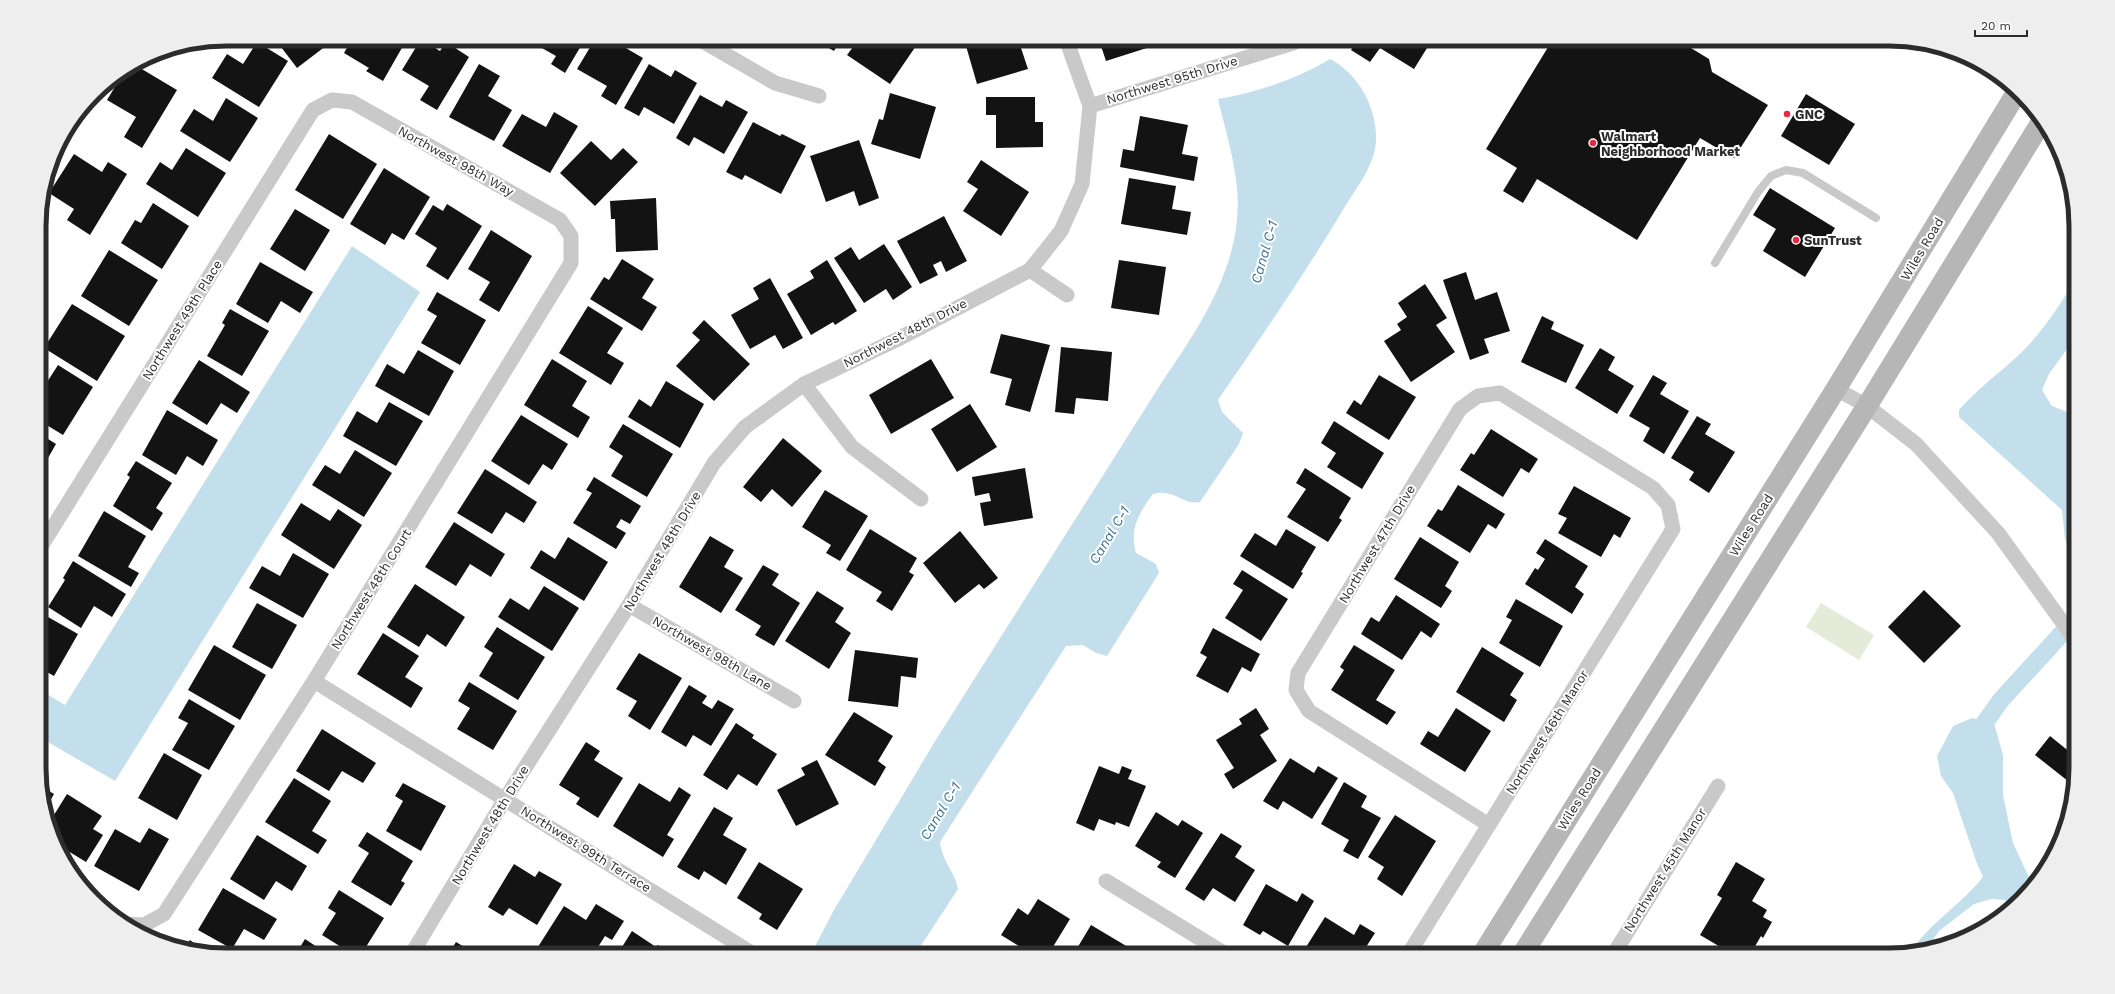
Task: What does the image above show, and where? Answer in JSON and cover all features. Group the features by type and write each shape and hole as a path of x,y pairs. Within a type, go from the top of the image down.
{"main road":[{"name":"Wiles Road","path":"1486,948 1836,389 2014,97"},
{"path":"1526,948 1867,406 2039,126"},
{"path":"1582,795 1611,814"}],"street":[{"path":"712,46 775,83 819,96"},
{"path":"1069,46 1090,106"},
{"name":"Northwest 95th Drive","path":"1090,106 1283,46"},
{"name":"Northwest 98th Way","path":"332,100 352,102 560,220 571,236"},
{"name":"Northwest 49th Place","path":"46,538 313,110 332,100"},
{"name":"Northwest 48th Drive","path":"415,948 505,799 629,605 714,463 744,427 804,384 898,339 1030,270 1061,232 1082,184 1090,106"},
{"name":"Northwest 48th Court","path":"139,925 144,926 164,914 314,681 571,263 571,236"},
{"path":"1030,270 1067,295"},
{"path":"804,384 852,447 921,499"},
{"path":"1836,389 1867,406 1916,444 1998,533 2069,632"},
{"name":"Northwest 47th Drive","path":"1490,825 1309,711 1296,690 1298,673 1460,409 1478,396 1500,394 1653,488 1668,505"},
{"name":"Northwest 46th Manor","path":"1412,948 1673,528 1668,505"},
{"name":"Northwest 98th Lane","path":"629,605 794,701"},
{"name":"Northwest 99th Terrace","path":"314,681 743,948"},
{"name":"Northwest 45th Manor","path":"1617,948 1718,786"},
{"path":"1106,881 1216,948"}],"lane":[{"path":"1715,263 1758,192 1771,176 1786,170 1803,173 1876,218"}],"green space":[{"path":"1821,603 1874,635 1859,660 1806,627"}],"water":[{"name":"Canal C-1","path":"1330,59 1340,65 1357,82 1364,93 1373,115 1376,139 1375,149 1373,158 1364,176 1313,258 1218,400 1222,412 1243,433 1239,444 1200,502 1189,502 1167,493 1161,493 1153,494 1143,508 1135,529 1134,544 1136,553 1156,564 1159,573 1107,656 1096,653 1083,645 1066,646 940,842 944,856 958,889 919,948 814,948 834,910 937,738 1191,338 1217,291 1227,266 1234,241 1237,215 1237,188 1234,166 1218,99 1247,93 1276,84"},
{"path":"352,246 420,292 115,781 46,741 46,694 65,705"},
{"path":"2069,290 2069,346 2049,374 2042,390 2052,406 2069,413 2069,547 2065,539 2062,510 1959,417 1959,410 1974,394 2030,344"},
{"path":"1972,718 1994,723 2003,755 2003,795 2013,843 2030,880 2008,903 2005,900 1991,899 1974,904 1939,931 1931,943 1915,946 1926,932 1983,877 1976,861 1953,793 1941,776 1937,756 1953,726"}],"building":[{"path":"254,46 264,46 288,61 259,107 212,78 227,54 243,64"},
{"path":"280,46 326,46 297,68"},
{"path":"348,46 403,46 383,81 366,71 369,68 344,53"},
{"path":"417,46 432,46 440,51 443,46 452,46 469,57 437,110 420,100 429,86 402,70"},
{"path":"538,46 581,46 565,73 551,64 556,56"},
{"path":"591,46 622,46 643,58 616,105 601,96 607,86 577,69"},
{"path":"825,46 837,46 834,51"},
{"path":"854,46 916,46 890,84 847,55"},
{"path":"966,46 1020,46 1028,69 977,84"},
{"path":"1101,46 1153,46 1106,61"},
{"path":"1354,46 1428,46 1414,69 1380,48 1370,62 1351,50"},
{"name":"Walmart Neighborhood Market","path":"1549,46 1688,46 1709,59 1712,72 1768,105 1734,158 1700,138 1637,240 1537,179 1523,203 1503,191 1517,168 1486,149"},
{"path":"479,64 500,76 488,96 512,110 494,141 449,117"},
{"path":"649,64 671,77 675,70 697,83 674,124 644,107 639,116 624,108"},
{"path":"140,68 177,90 142,148 124,137 136,117 107,100 118,83"},
{"path":"890,93 936,107 920,159 871,144 879,119 883,120"},
{"path":"1806,94 1855,124 1829,165 1781,136"},
{"path":"700,95 722,107 726,100 748,112 724,154 694,137 689,146 676,138"},
{"path":"986,97 1035,97 1035,122 1043,122 1043,147 996,148 996,115 986,115"},
{"path":"226,98 258,118 230,162 180,131 194,109 213,121"},
{"path":"554,112 578,126 550,173 502,146 522,114 546,127"},
{"path":"1140,116 1188,125 1182,154 1198,157 1194,181 1120,167 1123,149 1134,151"},
{"path":"753,122 780,136 782,134 806,146 781,194 745,175 742,180 726,172"},
{"path":"329,134 377,164 343,219 295,190"},
{"path":"859,140 879,198 859,206 854,191 826,202 810,156"},
{"path":"591,141 611,160 623,148 638,162 595,206 560,173"},
{"path":"186,148 226,173 198,217 146,184 160,162 172,170"},
{"path":"74,154 102,172 108,162 127,174 90,235 67,220 74,209 49,193"},
{"path":"981,160 1029,192 1001,236 963,211 978,189 967,182"},
{"path":"384,168 430,197 404,240 392,233 385,245 350,224"},
{"path":"1129,178 1176,186 1172,209 1191,212 1187,235 1121,224"},
{"path":"1770,188 1835,228 1805,277 1763,251 1776,229 1753,215"},
{"path":"656,198 658,250 616,252 615,219 611,219 610,201"},
{"path":"153,203 189,226 162,269 121,243 135,220 141,223"},
{"path":"447,204 482,226 448,280 426,266 437,248 415,234 433,205 443,211"},
{"path":"295,209 330,230 305,271 270,249"},
{"path":"944,216 967,261 946,272 941,261 933,265 938,275 920,284 897,241"},
{"path":"491,230 532,256 499,312 479,300 490,282 468,269"},
{"path":"884,244 912,287 893,300 886,289 864,303 834,258 851,247 859,260"},
{"path":"109,250 158,280 129,326 81,296"},
{"path":"622,259 654,279 642,298 657,307 642,331 590,299 604,277 609,280"},
{"path":"827,260 857,311 835,325 833,322 811,335 787,294 814,278 810,271"},
{"path":"1119,260 1166,267 1159,315 1111,308"},
{"path":"260,262 313,292 300,313 281,301 268,323 236,304"},
{"path":"1466,272 1475,300 1497,292 1510,331 1484,339 1489,353 1470,360 1443,280"},
{"path":"770,278 803,338 783,349 775,335 750,349 731,315 759,299 753,288"},
{"path":"1425,284 1447,318 1436,325 1455,352 1411,382 1384,341 1401,330 1397,324 1407,317 1398,303"},
{"path":"437,292 486,320 460,365 421,343 437,316 427,310"},
{"path":"72,304 125,336 97,381 46,349 46,345"},
{"path":"588,306 623,328 607,353 624,363 611,385 559,353"},
{"path":"230,309 269,331 242,376 207,356 225,325 222,323"},
{"path":"1542,316 1554,322 1551,329 1584,345 1566,383 1521,362"},
{"path":"704,320 750,364 714,401 676,366 700,340 692,333"},
{"path":"1001,334 1050,345 1030,412 1005,405 1012,379 990,373"},
{"path":"1061,347 1112,352 1108,401 1076,398 1074,414 1055,412"},
{"path":"1600,348 1615,357 1608,370 1634,386 1617,414 1575,388"},
{"path":"418,350 454,371 429,416 375,386 387,364 404,374"},
{"path":"552,359 587,381 572,406 590,417 578,438 524,405"},
{"path":"931,359 954,398 891,434 869,395"},
{"path":"199,360 250,392 237,413 221,403 207,425 172,403"},
{"path":"58,365 93,387 63,435 46,425 46,384"},
{"path":"1379,375 1416,397 1389,440 1346,413 1354,400 1361,405"},
{"path":"1653,375 1667,383 1660,394 1689,411 1664,454 1643,441 1650,428 1629,416"},
{"path":"666,381 704,404 680,448 628,417 639,399 651,407"},
{"path":"389,402 423,421 396,466 343,436 357,411 377,423"},
{"path":"970,404 997,447 957,472 931,429"},
{"path":"167,410 218,440 203,466 187,456 176,475 142,455"},
{"path":"521,415 568,444 552,470 543,464 529,485 491,461"},
{"path":"1697,416 1711,424 1705,434 1735,452 1709,493 1689,480 1694,472 1671,458"},
{"path":"1334,421 1384,453 1362,489 1327,467 1336,453 1321,443"},
{"path":"623,424 673,454 647,497 611,476 623,456 609,447"},
{"path":"1491,429 1538,459 1529,473 1521,468 1503,497 1460,470 1471,453 1474,455"},
{"path":"46,438 56,444 46,462"},
{"path":"783,438 822,471 792,507 772,489 761,502 743,487"},
{"path":"355,450 392,473 364,517 312,485 325,465 340,474"},
{"path":"136,461 172,483 156,508 163,513 152,531 113,506 130,477 127,475"},
{"path":"1025,468 1033,518 984,526 980,503 991,501 989,493 975,496 972,477"},
{"path":"1305,468 1351,498 1339,518 1342,520 1328,542 1287,517 1306,489 1296,483"},
{"path":"485,469 537,502 524,523 506,512 492,534 457,513"},
{"path":"594,477 641,506 630,524 621,519 616,527 626,533 616,549 573,523 592,493 586,490"},
{"path":"1458,485 1505,514 1496,529 1488,524 1470,553 1427,526 1438,509 1442,511"},
{"path":"1574,486 1631,518 1620,538 1614,534 1601,557 1558,533 1567,518 1558,514"},
{"path":"825,490 868,516 840,561 826,553 831,545 802,527"},
{"path":"301,503 330,521 338,509 362,525 334,569 281,535"},
{"path":"104,511 146,536 128,567 139,573 131,587 78,556"},
{"path":"454,522 505,554 491,577 470,564 456,586 425,567"},
{"path":"870,529 917,558 909,572 914,575 892,611 876,601 882,592 846,570"},
{"path":"1286,529 1316,547 1293,589 1240,556 1255,533 1276,546"},
{"path":"960,531 998,578 984,589 979,584 955,603 923,563"},
{"path":"710,536 734,550 724,567 743,578 721,613 679,587"},
{"path":"568,537 608,562 584,601 530,568 541,550 555,559"},
{"path":"1420,537 1459,562 1445,586 1452,591 1441,608 1394,579"},
{"path":"1545,539 1588,566 1575,587 1584,594 1572,614 1525,584 1535,568 1538,570 1545,559 1536,553"},
{"path":"293,553 329,574 303,618 249,588 262,566 280,576"},
{"path":"73,561 126,594 112,617 94,606 81,628 48,607 65,580 63,578"},
{"path":"763,565 779,574 772,585 800,603 774,646 755,635 761,626 735,610"},
{"path":"1242,570 1288,599 1261,641 1225,618 1243,590 1233,584"},
{"path":"415,584 465,617 446,647 427,634 419,647 387,627"},
{"path":"544,586 579,608 552,651 498,617 510,598 529,610"},
{"path":"1924,590 1961,626 1924,663 1888,627"},
{"path":"817,591 844,608 835,622 851,633 829,669 785,641"},
{"path":"1396,595 1440,624 1431,638 1421,631 1402,660 1361,634 1371,617 1379,622"},
{"path":"1516,599 1563,626 1540,667 1499,643 1512,620 1506,617"},
{"path":"257,603 297,625 272,669 232,647"},
{"path":"46,616 78,634 54,676 46,671"},
{"path":"497,627 545,657 518,700 479,676 493,653 484,647"},
{"path":"1213,628 1260,654 1251,672 1242,667 1228,693 1196,676 1207,657 1200,653"},
{"path":"383,633 419,656 405,677 423,688 411,708 357,674"},
{"path":"214,645 266,675 240,720 188,690"},
{"path":"1354,645 1395,670 1376,700 1396,712 1387,725 1331,690 1344,670 1340,667"},
{"path":"1482,647 1524,673 1510,695 1517,700 1504,722 1456,692"},
{"path":"855,650 918,658 916,678 901,676 898,707 848,701"},
{"path":"639,653 682,678 650,730 628,716 637,701 616,689"},
{"path":"469,682 517,711 493,750 457,729 470,708 458,701"},
{"path":"689,685 707,696 702,703 712,709 718,700 734,709 711,746 693,735 686,747 661,732"},
{"path":"189,699 235,726 209,770 172,750 188,723 178,718"},
{"path":"1256,708 1269,729 1260,735 1277,761 1233,789 1224,774 1234,768 1216,740 1242,724 1239,719"},
{"path":"1456,708 1491,731 1465,772 1420,744 1428,731 1438,737"},
{"path":"854,712 893,736 878,761 886,767 875,786 825,755"},
{"path":"736,723 754,735 752,738 777,754 757,786 738,774 727,790 703,775"},
{"path":"322,729 376,763 363,783 342,771 329,791 296,771"},
{"path":"2050,736 2069,751 2069,782 2035,755"},
{"path":"586,742 600,751 594,760 623,778 598,818 576,804 580,798 559,785"},
{"path":"164,753 202,775 177,820 138,798"},
{"path":"1290,758 1314,773 1318,766 1338,778 1312,819 1283,801 1278,810 1263,801"},
{"path":"817,760 839,804 796,826 777,790 805,775 801,768"},
{"path":"1099,766 1119,774 1122,766 1132,770 1128,779 1146,786 1129,827 1116,822 1115,825 1099,819 1094,831 1076,823"},
{"path":"294,778 331,801 312,831 327,840 318,854 265,822"},
{"path":"1344,782 1367,796 1361,807 1381,818 1358,859 1343,851 1349,840 1321,824"},
{"path":"403,783 446,806 421,851 386,831 403,801 395,796"},
{"path":"639,783 670,802 679,787 691,795 667,835 674,839 663,857 613,826"},
{"path":"48,790 54,794 49,803"},
{"path":"67,794 102,816 93,829 103,835 86,862 66,850 53,817"},
{"path":"714,807 733,818 723,835 747,849 726,885 704,871 699,880 677,867"},
{"path":"1156,812 1178,826 1182,820 1203,833 1175,878 1157,867 1161,862 1135,846"},
{"path":"1395,815 1436,841 1402,896 1377,879 1384,867 1368,857"},
{"path":"149,828 169,839 139,891 94,866 115,829 140,843"},
{"path":"367,832 413,861 401,881 405,883 391,906 351,882 369,853 358,846"},
{"path":"1221,833 1242,846 1235,857 1255,870 1235,902 1213,888 1204,901 1185,889"},
{"path":"257,835 307,866 292,891 276,881 264,900 230,879"},
{"path":"759,862 803,889 777,930 759,919 762,914 737,898"},
{"path":"1736,862 1765,879 1752,901 1767,910 1763,917 1772,922 1763,938 1761,936 1754,948 1722,948 1700,935 1722,898 1717,895"},
{"path":"514,864 535,877 539,871 562,884 537,925 509,908 503,916 488,907"},
{"path":"1266,884 1297,902 1302,893 1314,901 1288,946 1263,931 1260,935 1243,925"},
{"path":"223,888 277,919 264,940 244,929 233,948 198,930"},
{"path":"339,890 384,918 365,948 343,948 322,935 336,913 328,908"},
{"path":"1038,899 1070,919 1052,948 1018,948 1019,946 1001,935 1018,908 1028,915"},
{"path":"596,904 624,921 612,940 605,936 597,948 537,948 564,906 586,920"},
{"path":"1325,917 1354,935 1360,924 1375,933 1365,948 1305,948"},
{"path":"1091,925 1130,948 1077,948"},
{"path":"632,931 656,947 658,945 662,948 621,948"},
{"path":"305,939 318,948 300,948"},
{"path":"190,940 197,946 191,945 187,944"},
{"path":"456,942 466,948 452,948"}],"waterway":[{"path":"1975,742 1978,732 2001,700 2069,626"}],"place":[{"name":"GNC","path":"1787,114"},
{"name":"Walmart Neighborhood Market","path":"1593,143"},
{"name":"SunTrust","path":"1796,240"}]}
